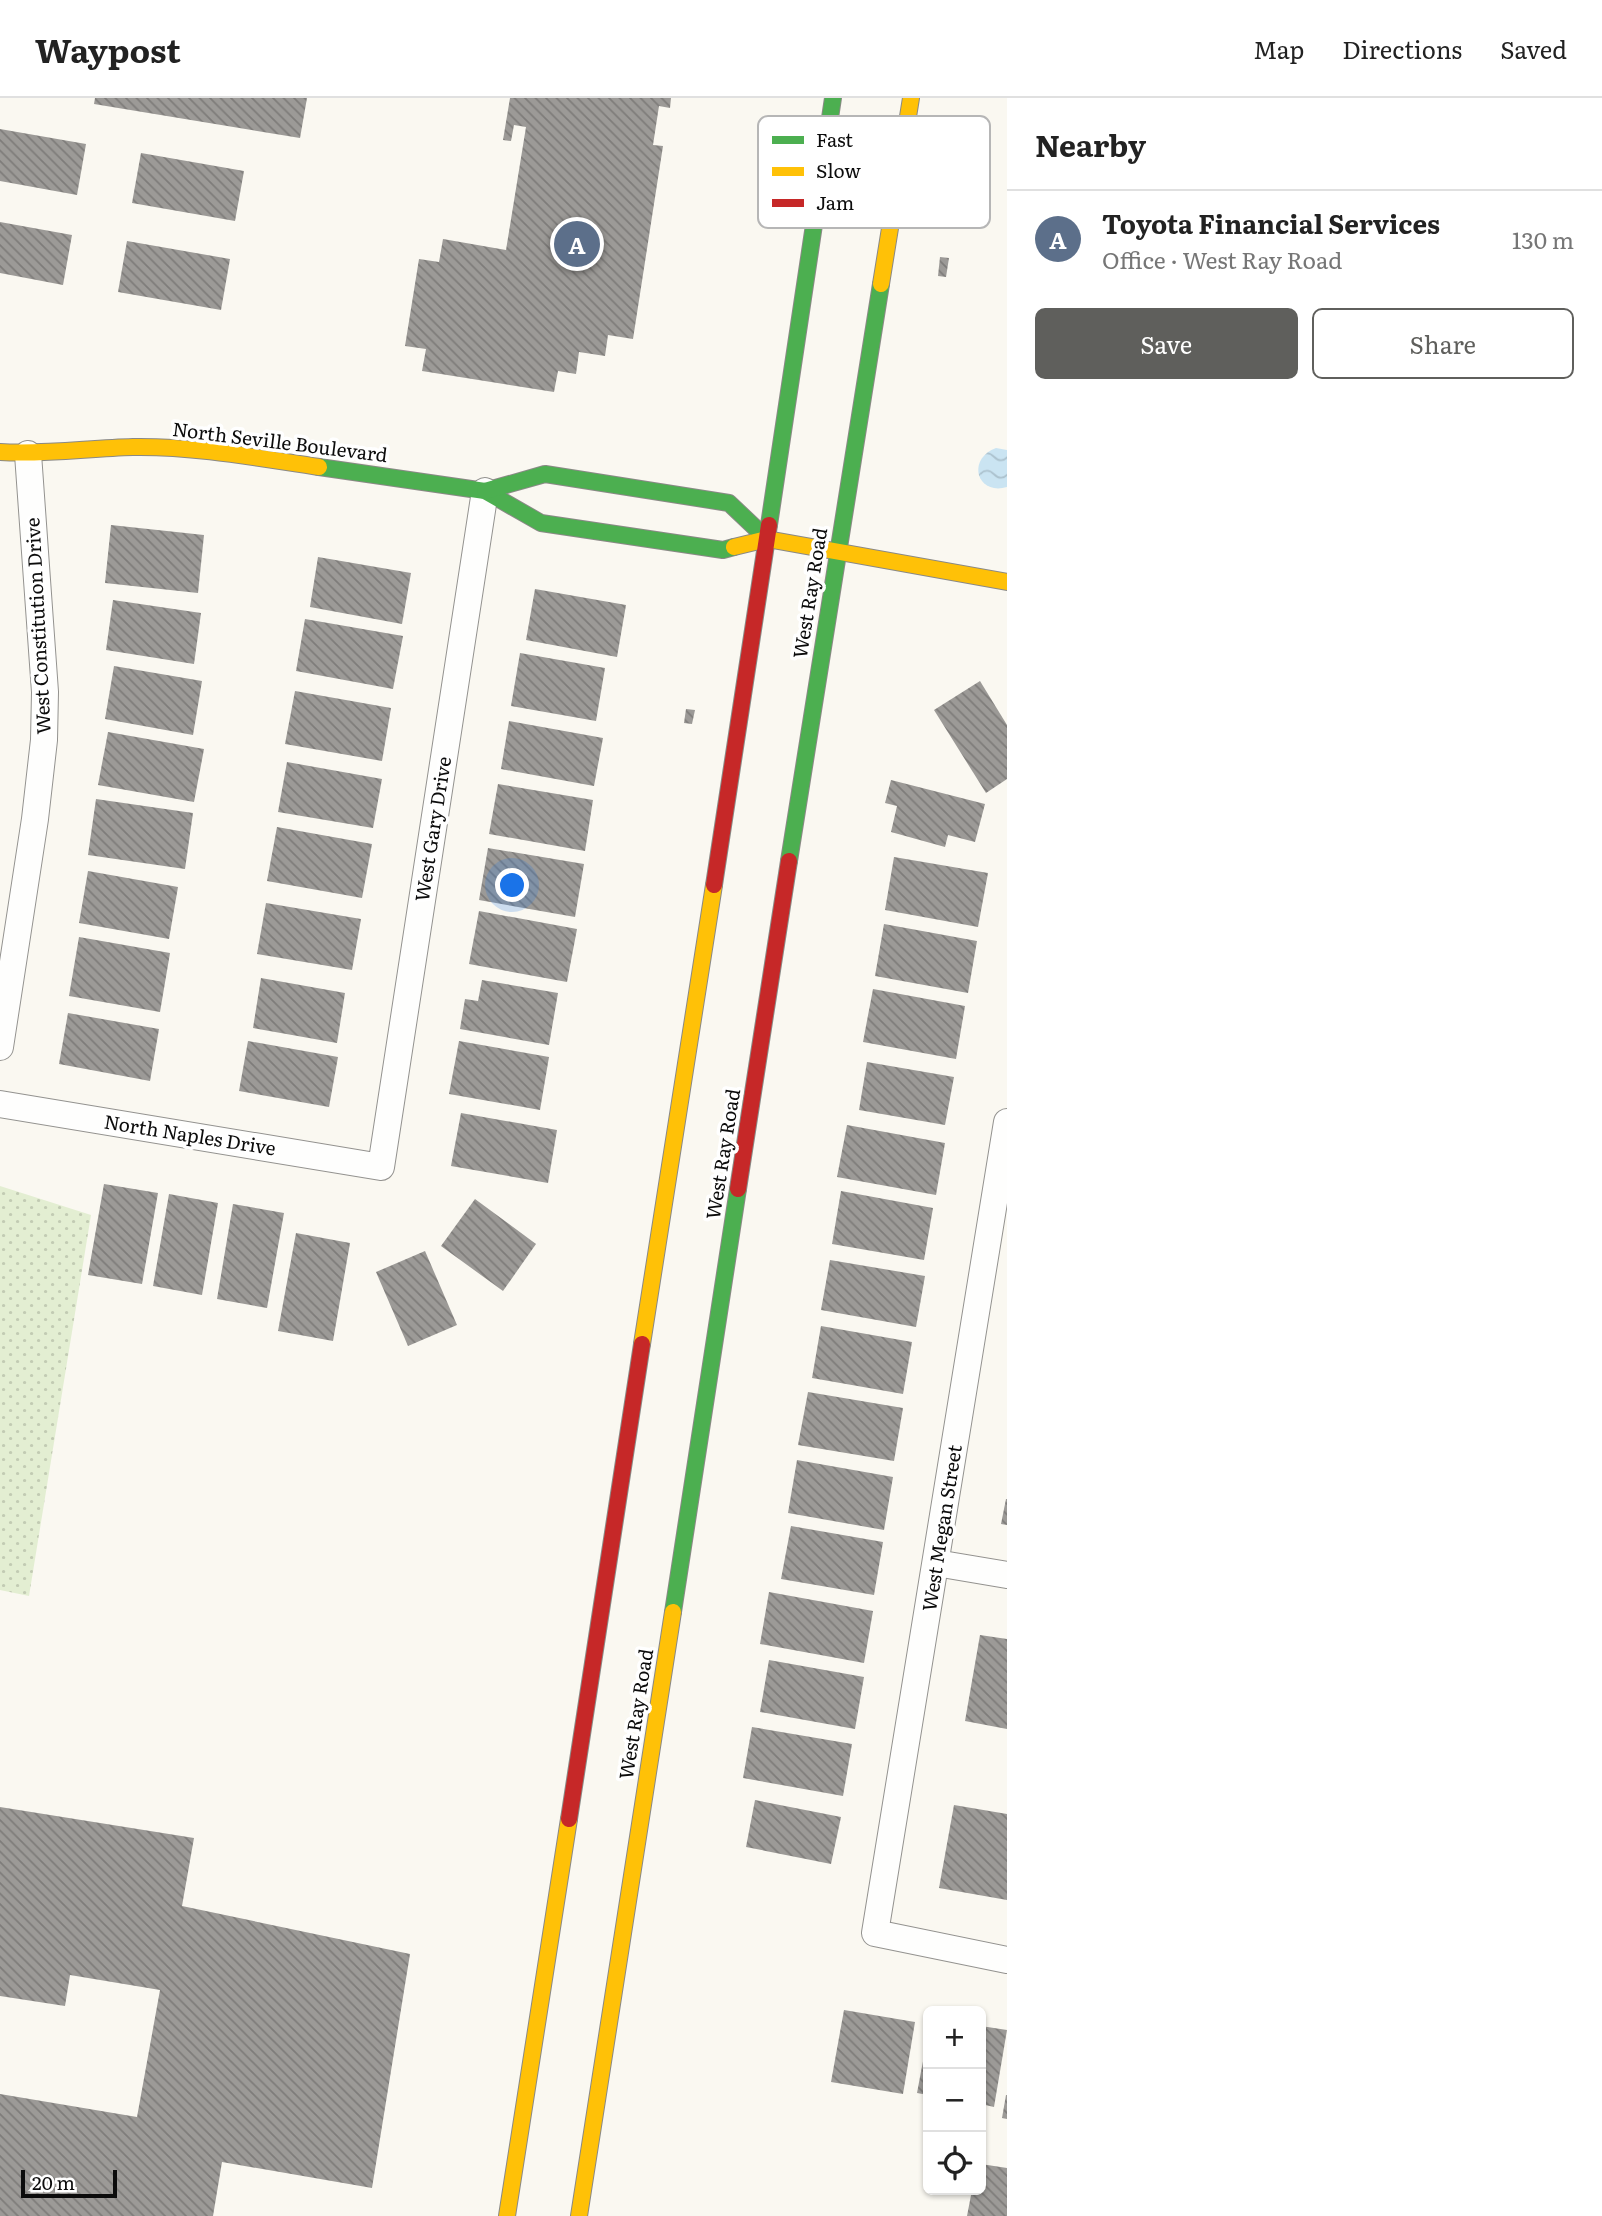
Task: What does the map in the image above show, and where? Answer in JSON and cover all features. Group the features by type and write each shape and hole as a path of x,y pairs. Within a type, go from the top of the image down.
{"main road":[{"path":"830,116 833,98"},
{"name":"West Ray Road","path":"908,116 911,98"},
{"path":"507,2216 814,228"},
{"name":"West Ray Road","path":"579,2216 890,228"},
{"name":"North Seville Boulevard","path":"0,452 28,454 135,447 186,449 485,491 541,523 723,550 767,540"},
{"name":"North Seville Boulevard","path":"0,468 28,454"},
{"name":"North Seville Boulevard","path":"485,491 545,474 729,503 767,540"},
{"path":"767,540 1007,582"}],"street":[{"name":"West Constitution Drive","path":"0,1047 35,820 44,740 45,692 28,454"},
{"name":"West Gary Drive","path":"381,1167 485,491"},
{"name":"North Naples Drive","path":"0,1104 381,1167"},
{"name":"West Megan Street","path":"1007,1122 874,1933 1007,1960"},
{"path":"936,1563 1007,1575"}],"green space":[{"path":"0,1186 91,1215 29,1596 0,1590"}],"water":[{"path":"996,448 1007,450 1007,487 988,486 982,482 979,475 981,460"}],"building":[{"path":"95,98 307,98 300,138 94,104"},
{"path":"510,98 671,98 670,108 659,106 653,145 663,146 633,339 608,335 605,356 579,352 576,374 558,371 554,392 422,371 426,349 405,346 419,259 439,262 443,239 506,250 526,127 514,125 511,141 503,140"},
{"path":"0,129 86,144 77,195 0,181"},
{"path":"141,153 244,171 235,221 132,203"},
{"path":"0,222 72,235 63,285 0,273"},
{"path":"127,241 230,259 221,310 118,292"},
{"path":"940,257 949,258 946,277 938,276"},
{"path":"111,525 204,535 198,593 105,583"},
{"path":"318,557 411,573 402,624 310,607"},
{"path":"535,589 626,605 617,657 526,640"},
{"path":"113,600 201,613 194,664 106,650"},
{"path":"305,619 403,636 393,689 296,671"},
{"path":"520,653 605,668 596,721 511,706"},
{"path":"114,666 202,681 193,735 105,719"},
{"path":"980,681 1007,725 1007,779 986,793 934,710"},
{"path":"295,691 391,708 382,761 285,744"},
{"path":"686,709 695,710 692,724 684,723"},
{"path":"509,721 603,738 594,786 501,769"},
{"path":"108,732 204,749 194,802 98,785"},
{"path":"287,762 382,779 373,828 278,812"},
{"path":"891,780 985,804 975,842 948,835 945,847 891,832 897,806 885,803"},
{"path":"498,784 593,800 585,851 489,834"},
{"path":"96,799 193,813 185,869 88,855"},
{"path":"277,827 372,844 362,898 267,881"},
{"path":"488,848 584,864 575,917 479,900"},
{"path":"894,857 988,873 978,927 885,910"},
{"path":"88,871 178,887 169,939 79,923"},
{"path":"266,903 361,919 352,970 257,954"},
{"path":"479,911 577,929 567,982 469,964"},
{"path":"884,924 977,941 968,993 875,976"},
{"path":"79,937 170,953 160,1012 69,996"},
{"path":"261,978 345,993 337,1043 253,1028"},
{"path":"482,980 558,993 549,1045 460,1029 465,999 478,1001"},
{"path":"873,989 965,1006 956,1059 863,1042"},
{"path":"68,1013 159,1029 150,1081 59,1064"},
{"path":"248,1041 338,1057 329,1107 239,1091"},
{"path":"459,1041 549,1057 540,1110 449,1094"},
{"path":"867,1062 954,1077 945,1125 859,1110"},
{"path":"461,1113 557,1130 548,1183 451,1166"},
{"path":"847,1125 945,1143 936,1195 837,1177"},
{"path":"104,1184 158,1193 142,1284 88,1275"},
{"path":"841,1191 933,1208 924,1260 832,1244"},
{"path":"169,1194 218,1203 202,1295 153,1286"},
{"path":"475,1199 536,1244 503,1291 441,1246"},
{"path":"233,1204 284,1213 267,1308 217,1299"},
{"path":"296,1233 350,1243 333,1341 278,1331"},
{"path":"425,1251 457,1325 408,1346 376,1272"},
{"path":"830,1260 925,1276 916,1327 821,1310"},
{"path":"821,1326 912,1342 903,1394 812,1378"},
{"path":"808,1392 903,1408 894,1461 798,1445"},
{"path":"797,1460 893,1477 884,1530 788,1513"},
{"path":"1007,1499 1007,1525 1001,1524"},
{"path":"791,1526 883,1542 874,1595 781,1579"},
{"path":"769,1592 873,1611 864,1663 760,1644"},
{"path":"980,1635 1007,1639 1007,1729 965,1721"},
{"path":"769,1660 864,1677 855,1729 760,1712"},
{"path":"752,1727 852,1744 843,1796 743,1778"},
{"path":"755,1800 841,1817 831,1864 746,1847"},
{"path":"954,1805 1007,1814 1007,1900 939,1888"},
{"path":"0,1807 194,1838 182,1906 410,1954 372,2188 222,2162 213,2216 0,2216 0,2094 137,2117 160,1990 70,1975 65,2006 0,1996"},
{"path":"844,2010 915,2022 903,2094 831,2082"},
{"path":"986,2027 1007,2030 994,2107 986,2105"},
{"path":"923,2061 923,2094 917,2093"},
{"path":"1007,2095 1007,2119 1002,2118"},
{"path":"986,2165 1007,2168 1007,2216 967,2216 971,2195 986,2195"}],"traffic: fast":[{"path":"830,116 833,98"},
{"path":"769,525 814,228"},
{"path":"789,861 881,284"},
{"path":"319,467 485,491 541,523 723,550 734,547"},
{"path":"485,491 545,474 729,503 767,539"},
{"path":"673,1612 738,1189"}],"traffic: slow":[{"path":"908,116 911,98"},
{"path":"881,284 890,228"},
{"path":"0,452 180,448 319,467"},
{"path":"734,547 767,539 1007,582"},
{"path":"642,1344 714,885"},
{"path":"579,2216 673,1612"},
{"path":"507,2216 569,1819"}],"traffic: jam":[{"path":"714,885 769,525"},
{"path":"738,1189 789,861"},
{"path":"569,1819 642,1344"}],"place":[{"name":"Toyota Financial Services","path":"577,244"}]}
